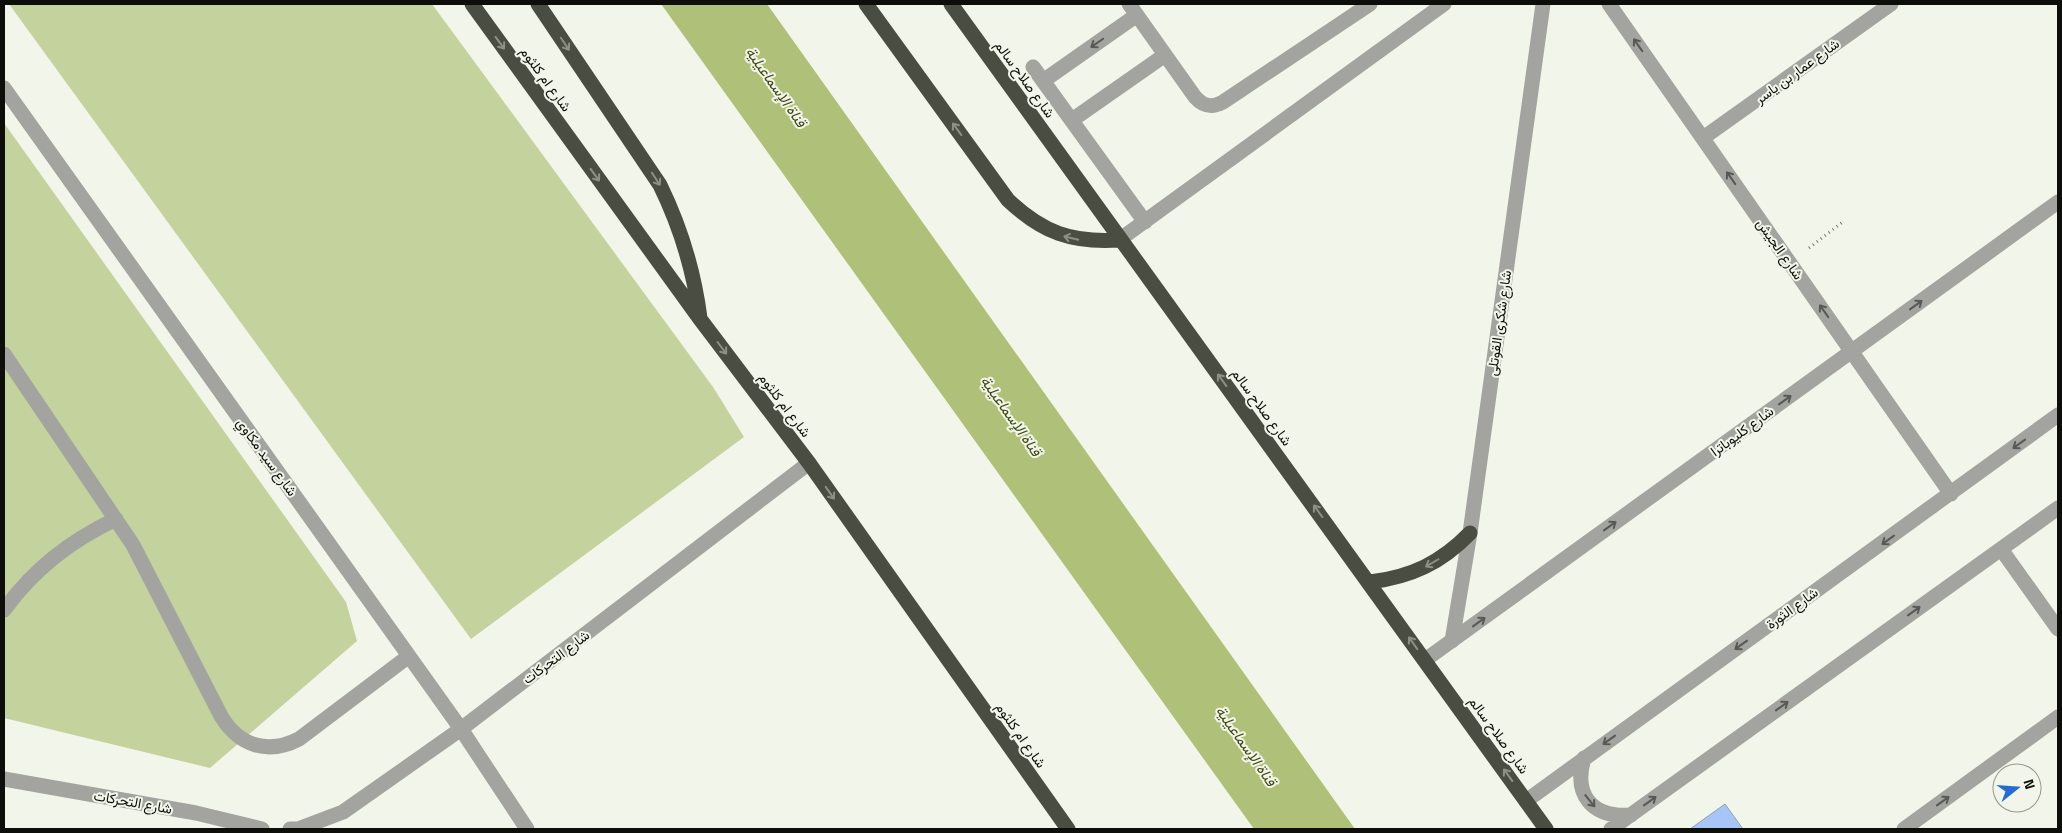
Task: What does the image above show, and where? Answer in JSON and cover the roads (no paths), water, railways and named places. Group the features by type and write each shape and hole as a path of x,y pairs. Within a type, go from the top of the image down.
{"highway":[{"name":"شارع ام كلثوم","path":"472,4 700,319 809,463 1068,829"},
{"path":"538,4 660,185 672,210 691,264 700,319"},
{"path":"866,4 1008,200 1027,218 1050,232 1075,239 1119,240"},
{"name":"شارع صلاح سالم","path":"951,4 1119,240 1370,582 1546,829"},
{"path":"1370,582 1415,573 1454,549 1470,533"}],"street":[{"path":"1043,81 1133,9 1200,103 1216,106 1370,4"},
{"path":"1119,240 1444,4"},
{"name":"شارع شكرى القوتلى","path":"1452,641 1470,533 1543,4"},
{"name":"شارع الجيش","path":"1609,4 1951,494"},
{"name":"شارع عمار بن ياسر","path":"1703,138 1891,4"},
{"path":"1072,120 1165,55"},
{"path":"1033,67 1145,222"},
{"name":"شارع سيد مكاوي","path":"4,88 461,729 527,829"},
{"name":"شارع كليوباترا","path":"1425,660 2058,202"},
{"path":"4,354 116,520 148,571 228,728 237,737 261,748 274,748 298,739 409,656"},
{"name":"شارع الثورة","path":"1526,801 2058,415"},
{"name":"شارع التحركات","path":"290,829 298,829 343,812 461,729 809,463"},
{"path":"1611,829 2058,508"},
{"path":"4,610 20,589 41,567 64,548 89,532 116,520"},
{"path":"2001,549 2058,629"},
{"path":"1904,829 2058,717"},
{"path":"1584,758 1580,773 1581,788 1588,802 1600,812 1616,816 1631,815"},
{"name":"شارع التحركات","path":"4,779 196,813 262,829"}],"water":[{"name":"قناة الإسماعيلية","path":"661,4 767,4 1355,829 1254,829"}]}
